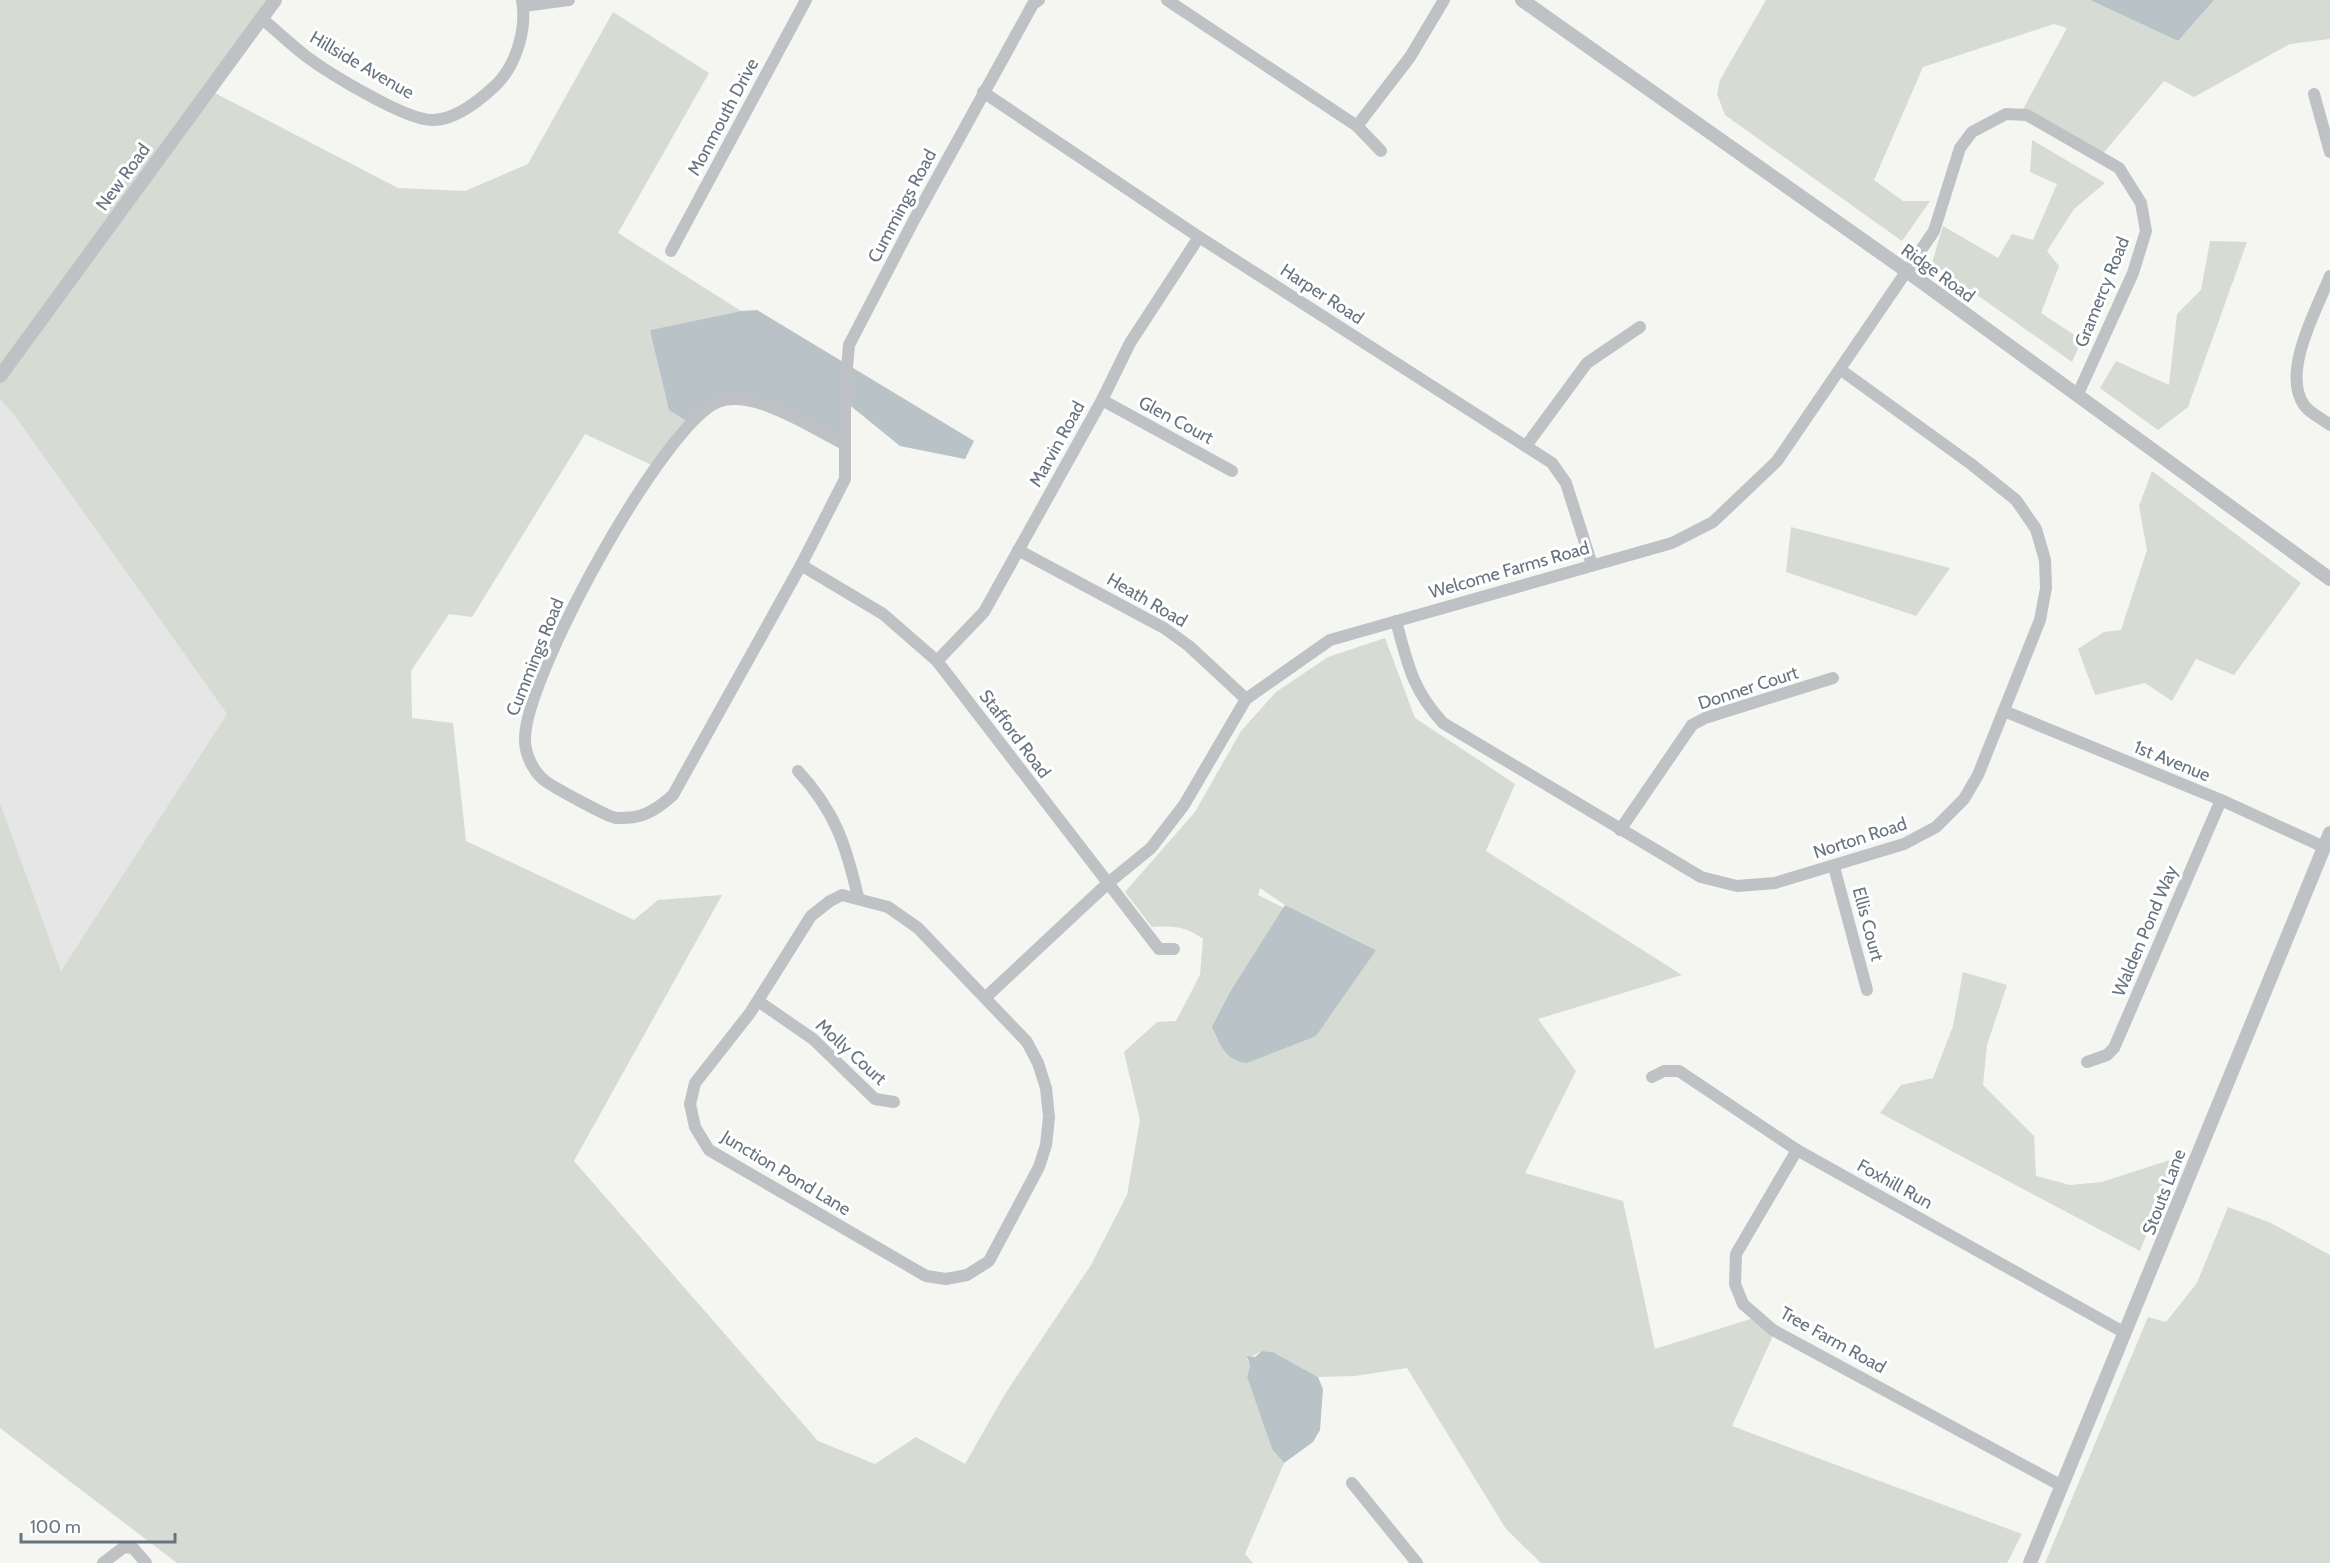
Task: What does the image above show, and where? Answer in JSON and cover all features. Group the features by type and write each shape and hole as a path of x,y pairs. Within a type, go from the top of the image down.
{"street":[{"name":"New Road","path":"0,376 275,0"},
{"path":"522,3 569,0"},
{"name":"Monmouth Drive","path":"671,251 806,0"},
{"name":"Cummings Road","path":"844,444 759,402 740,399 719,402 699,413 641,487 596,562 555,646 526,718 525,742 531,764 544,780 614,818 635,818 658,808 673,795 801,565 845,478 846,365 849,345 983,92 1033,4 1040,0"},
{"path":"1167,0 1357,126 1381,151"},
{"path":"1357,126 1410,57 1444,0"},
{"name":"Ridge Road","path":"1522,0 1908,272 2330,579"},
{"name":"Hillside Avenue","path":"261,18 309,58 401,112 433,121 453,117 502,79 519,46 522,3"},
{"name":"Harper Road","path":"983,92 1199,237 1552,463 1566,483 1592,565"},
{"path":"2314,94 2330,152"},
{"name":"Gramercy Road","path":"1908,272 1934,231 1959,148 1972,132 1990,120 2006,114 2026,115 2119,168 2141,203 2146,231 2133,273 2077,396"},
{"name":"Marvin Road","path":"937,661 984,612 1102,400 1130,343 1199,237"},
{"name":"Welcome Farms Road","path":"1107,884 1150,848 1184,805 1246,699 1330,640 1672,543 1713,522 1777,461 1908,272"},
{"path":"2330,276 2297,361 2297,383 2304,405 2330,425"},
{"path":"1526,446 1587,363 1640,327"},
{"name":"Norton Road","path":"1396,621 1412,680 1443,723 1689,872 1725,884 1762,885 1834,867 1912,841 1946,819 1972,787 2040,620 2046,588 2045,560 2036,529 2016,500 1971,464 1841,370"},
{"name":"Glen Court","path":"1102,400 1232,471"},
{"name":"Heath Road","path":"1018,550 1164,628 1189,646 1246,699"},
{"name":"Stafford Road","path":"801,565 883,614 937,661 1159,949 1174,949"},
{"name":"Donner Court","path":"1620,830 1692,725 1705,718 1833,678"},
{"name":"1st Avenue","path":"2004,711 2221,800 2324,847"},
{"path":"798,771 831,813 847,848 858,897"},
{"name":"Walden Pond Way","path":"2087,1062 2107,1055 2114,1048 2221,800"},
{"name":"Stouts Lane","path":"2030,1563 2060,1485 2125,1333 2330,833"},
{"name":"Ellis Court","path":"1834,867 1867,990"},
{"path":"986,998 1107,884"},
{"name":"Junction Pond Lane","path":"842,895 858,897 888,907 918,928 1027,1042 1038,1063 1046,1088 1049,1117 1046,1145 1039,1167 989,1261 967,1275 946,1279 926,1276 709,1150 695,1127 690,1104 695,1083 758,1001 811,916 842,895"},
{"name":"Molly Court","path":"758,1001 813,1039 875,1099 894,1102"},
{"name":"Foxhill Run","path":"1652,1077 1664,1071 1679,1071 1797,1150 2125,1333"},
{"name":"Tree Farm Road","path":"1797,1150 1736,1254 1735,1284 1743,1304 1773,1330 2060,1485"},
{"path":"1352,1483 1417,1563"},
{"path":"102,1563 124,1547 133,1548 146,1563"}],"shaded area":[{"path":"0,0 273,0 209,90 398,188 465,191 528,164 613,12 709,73 618,233 741,311 650,330 688,422 654,466 585,434 472,617 449,614 411,671 412,718 453,723 466,841 634,920 658,900 722,895 574,1161 818,1441 875,1464 916,1437 965,1464 1005,1394 1091,1265 1127,1195 1140,1120 1124,1052 1157,1022 1176,1021 1200,975 1203,939 1179,928 1152,927 1125,892 1195,812 1241,731 1276,692 1328,657 1385,638 1415,718 1515,784 1486,851 1682,975 1538,1019 1576,1071 1525,1173 1623,1201 1655,1349 1760,1316 1777,1327 1732,1426 2022,1534 2007,1563 1541,1563 1506,1529 1407,1368 1355,1376 1318,1377 1273,1352 1262,1351 1247,1359 1250,1366 1247,1377 1272,1449 1284,1463 1245,1554 1253,1563 177,1563 0,1428 0,803 61,971 227,714 15,416 0,399","holes":["1260,888 1285,905 1376,950 1230,992 1284,908 1258,895"]},
{"path":"1766,0 2090,0 2178,41 2214,0 2330,0 2330,39 2290,44 2194,97 2164,81 2100,157 2023,109 2067,28 2054,24 1923,67 1874,180 1903,201 1930,201 1902,241 1725,115 1717,94 1720,80"},
{"path":"2090,0 2214,0 2178,41"},
{"path":"2032,140 2105,183 2074,209 2047,251 2059,266 2041,313 2082,340 2072,362 1932,263 1943,226 1998,258 2012,234 2033,240 2057,184 2030,172"},
{"path":"2210,241 2247,242 2188,407 2158,430 2100,388 2116,361 2169,385 2177,314 2201,290"},
{"path":"757,310 974,441 965,459 900,446 847,403 846,446 737,394 688,422 669,410 650,330 741,311"},
{"path":"0,399 15,416 227,714 61,972 0,803"},
{"path":"2152,471 2301,583 2234,675 2196,659 2172,701 2145,683 2095,695 2078,649 2104,632 2121,630 2147,550 2139,506"},
{"path":"1791,527 1950,568 1916,616 1786,572"},
{"path":"1285,905 1376,950 1316,1036 1247,1063 1240,1062 1221,1046 1212,1027 1230,992"},
{"path":"1963,972 2007,985 1987,1045 1983,1085 2034,1136 2036,1176 2070,1185 2102,1182 2176,1158 2140,1251 1880,1113 1901,1085 1933,1078 1953,1026"},
{"path":"2228,1207 2271,1223 2330,1255 2330,1563 2045,1563 2148,1317 2166,1322 2197,1283"},
{"path":"1262,1351 1273,1352 1318,1377 1323,1389 1320,1430 1313,1442 1284,1463 1272,1449 1247,1377 1250,1366 1247,1356 1255,1357"}]}
